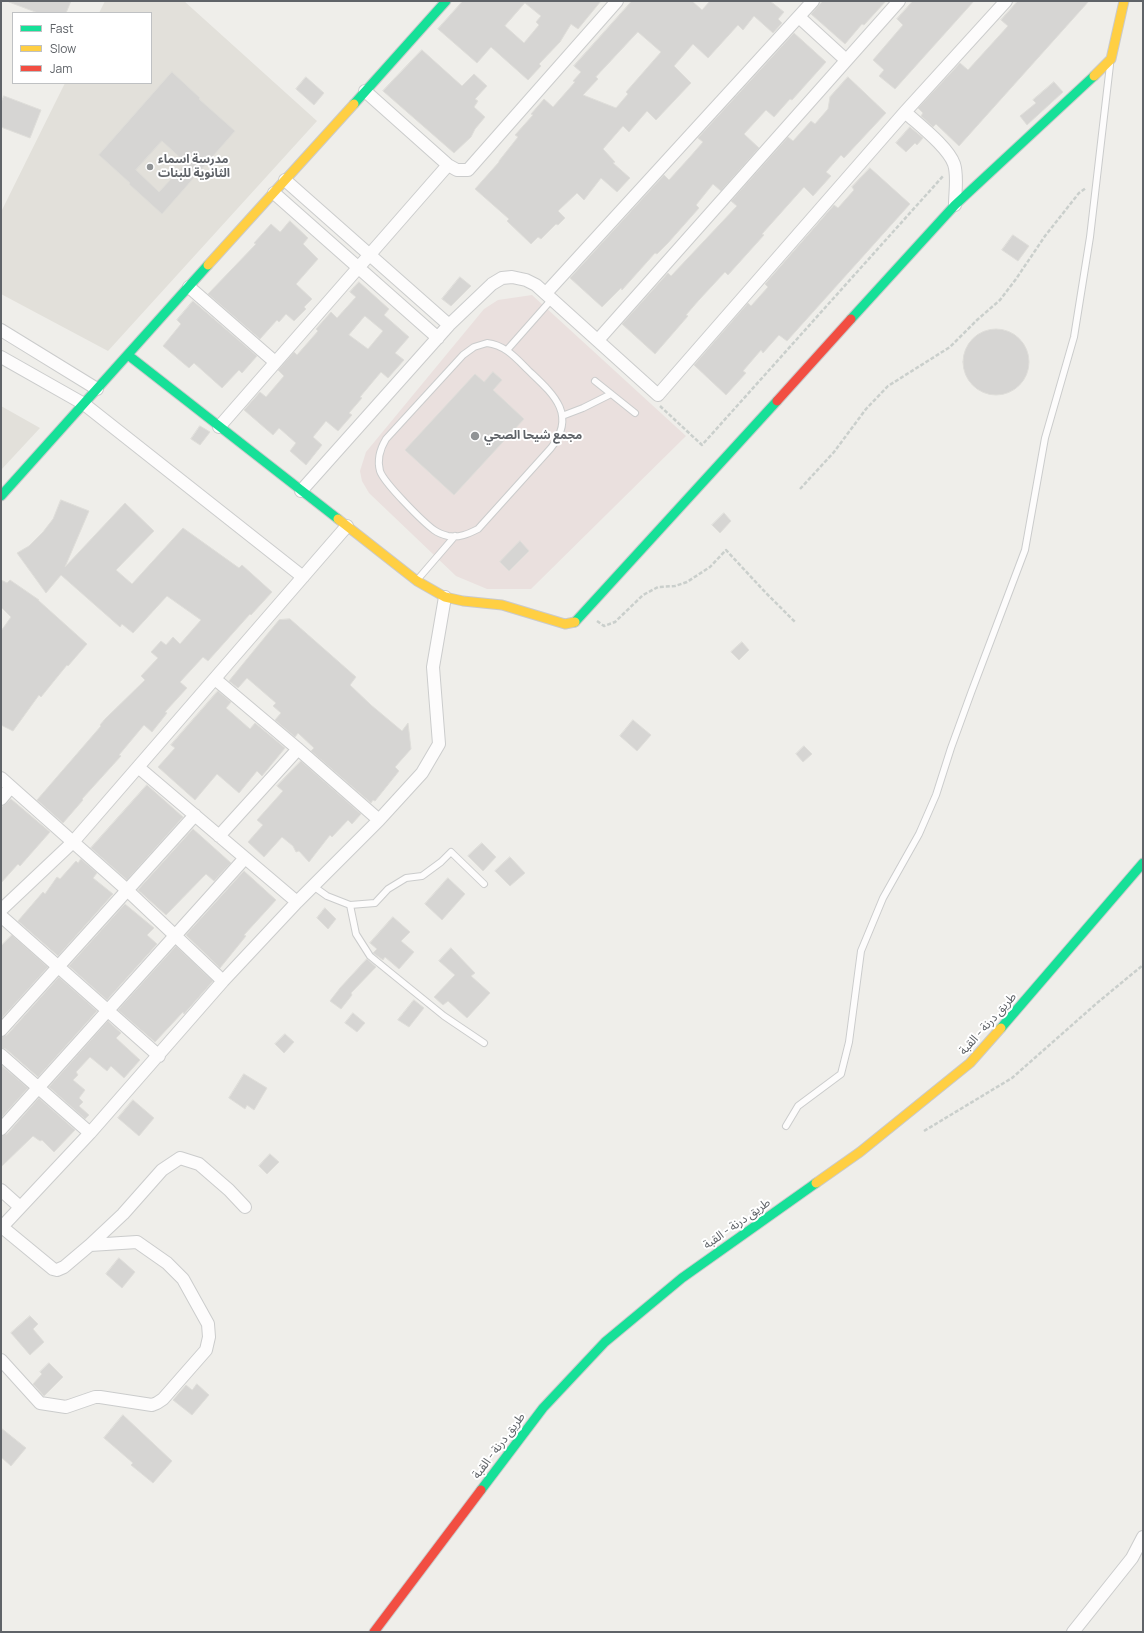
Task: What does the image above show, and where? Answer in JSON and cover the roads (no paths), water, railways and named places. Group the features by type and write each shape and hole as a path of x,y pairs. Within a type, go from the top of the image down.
{"street":[{"path":"1,496 446,1"},
{"path":"366,91 448,165 457,170 468,170 617,1"},
{"path":"549,296 813,1"},
{"path":"598,340 899,1"},
{"path":"301,491 449,325 492,284 502,278 512,277 526,280 549,296 658,394 905,112 1006,1"},
{"path":"128,355 417,581 445,597 463,601 502,605 565,624 576,622 955,205 1072,97 1110,59 1124,1"},
{"path":"799,17 846,60"},
{"path":"905,112 945,149 954,164 955,205"},
{"path":"219,427 448,165"},
{"path":"285,180 449,325"},
{"path":"274,193 438,338"},
{"path":"189,287 275,362"},
{"path":"1,330 97,389"},
{"path":"1,357 84,404 303,578"},
{"path":"1,910 73,842 347,526"},
{"path":"245,1207 229,1190 199,1164 180,1158 162,1170 123,1214 64,1267 56,1270 53,1269 2,1228 90,1133 223,981 312,886 379,820 422,773 440,744 434,667 445,597"},
{"path":"214,679 298,749 379,820"},
{"path":"219,836 298,749"},
{"path":"138,768 297,902"},
{"path":"1,778 127,890 223,981"},
{"path":"1,799 12,787"},
{"path":"1,1030 195,815"},
{"path":"1,1129 245,858"},
{"name":"طريق درنة - القبة","path":"374,1632 543,1408 605,1342 682,1278 860,1152 970,1063 1143,863"},
{"path":"1,916 158,1056"},
{"path":"1,1055 90,1133"},
{"path":"1,1190 20,1207"},
{"path":"1,1360 40,1403 66,1407 95,1397 100,1397 152,1405 163,1399 206,1350 209,1337 208,1324 183,1279 167,1263 137,1242 90,1245"},
{"path":"1073,1632 1132,1558 1143,1537"}],"lane":[{"path":"786,1126 798,1106 841,1074 849,1042 861,950 883,898 919,834 936,795 971,693 1020,566 1030,528 1045,438 1072,343 1090,237 1110,59"},
{"path":"507,350 549,296"},
{"path":"487,343 501,346 507,350 554,395 561,408 562,416 560,433 551,448 478,529 463,536 455,536 434,530 385,480 379,466 380,452 386,439 468,350 487,343"},
{"path":"595,381 635,413"},
{"path":"562,416 583,408 611,394"},
{"path":"417,581 455,536"},
{"path":"312,886 327,896 350,905 375,903 388,889 406,878 422,876 441,862 450,852 484,884"},
{"path":"350,905 356,934 370,956 444,1016 484,1043"}],"place":[{"name":"مدرسة اسماء الثانوية للبنات","path":"150,167"},
{"name":"مجمع شيحا الصحي","path":"475,436"}]}
